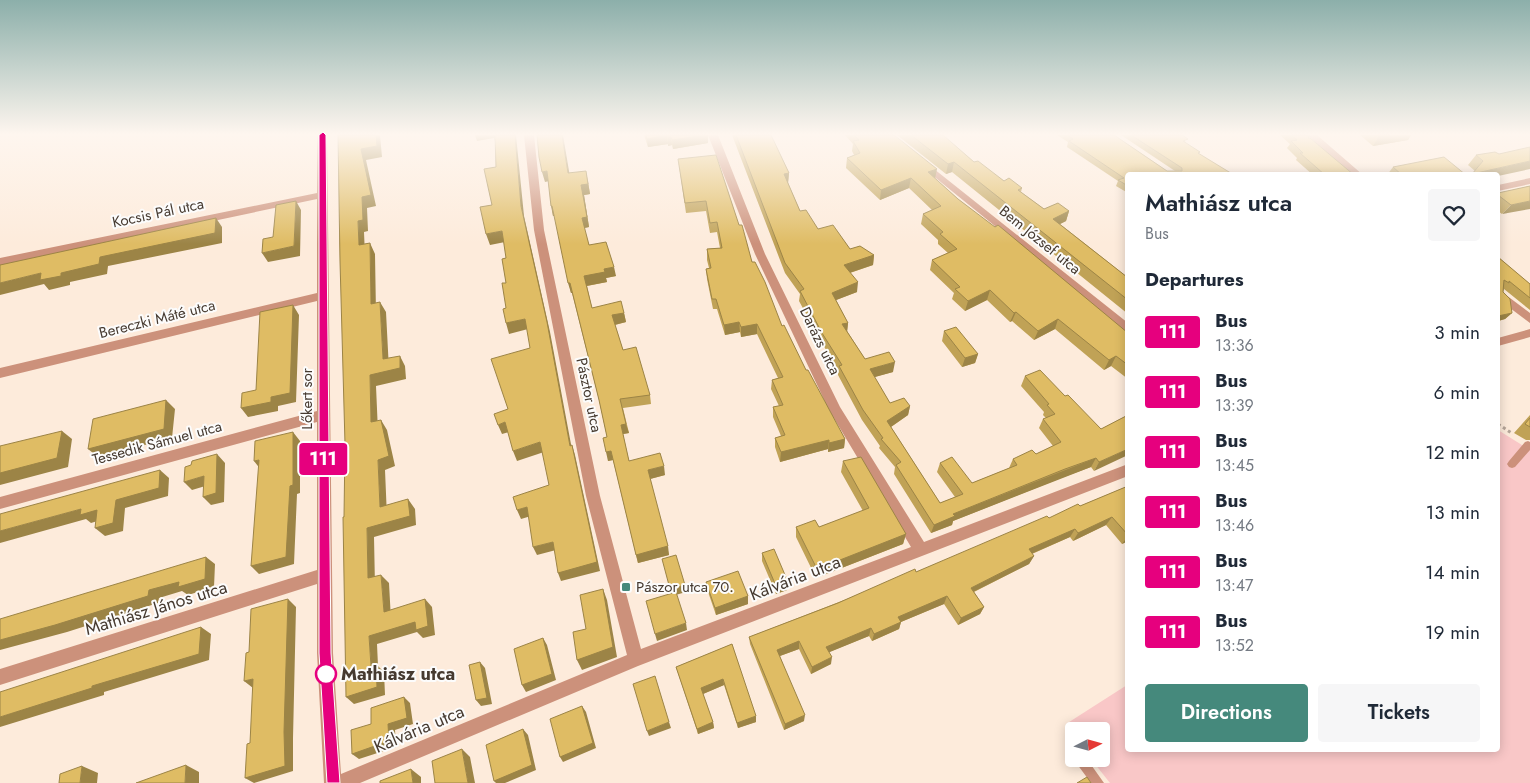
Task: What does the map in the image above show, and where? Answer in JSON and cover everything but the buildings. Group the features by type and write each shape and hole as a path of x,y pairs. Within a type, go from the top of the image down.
{"street":[{"name":"Lőkert sor","path":"323,172 325,653 333,783"},
{"name":"Pásztor utca","path":"533,172 539,230 594,496 636,659"},
{"name":"Darázs utca","path":"727,172 760,254 835,410 920,550"},
{"name":"Bem József utca","path":"933,172 1125,328"},
{"path":"1500,188 1530,181"},
{"name":"Kocsis Pál utca","path":"0,262 323,195"},
{"path":"1500,295 1530,319"},
{"name":"Bereczki Máté utca","path":"0,374 322,296"},
{"path":"1500,341 1530,333"},
{"name":"Tessedik Sámuel utca","path":"0,503 323,415"},
{"name":"Kálvária utca","path":"340,783 636,659 1125,471"},
{"name":"Mathiász János utca","path":"0,677 324,575"}],"lane":[{"path":"1512,464 1528,445 1530,446"},
{"path":"1086,768 1098,783"}],"path":[{"path":"1500,425 1513,434"}],"shaded area":[{"path":"1500,431 1530,450 1530,783 1110,783 1098,768 1110,768 1110,722 1069,722 1125,686 1125,752 1500,752"}],"bus line":[{"name":"111","path":"323,172 322,296 325,653 333,783"}],"place":[{"name":"Pászor utca 70.","path":"626,587"},
{"name":"Mathiász utca","path":"326,674"}]}
